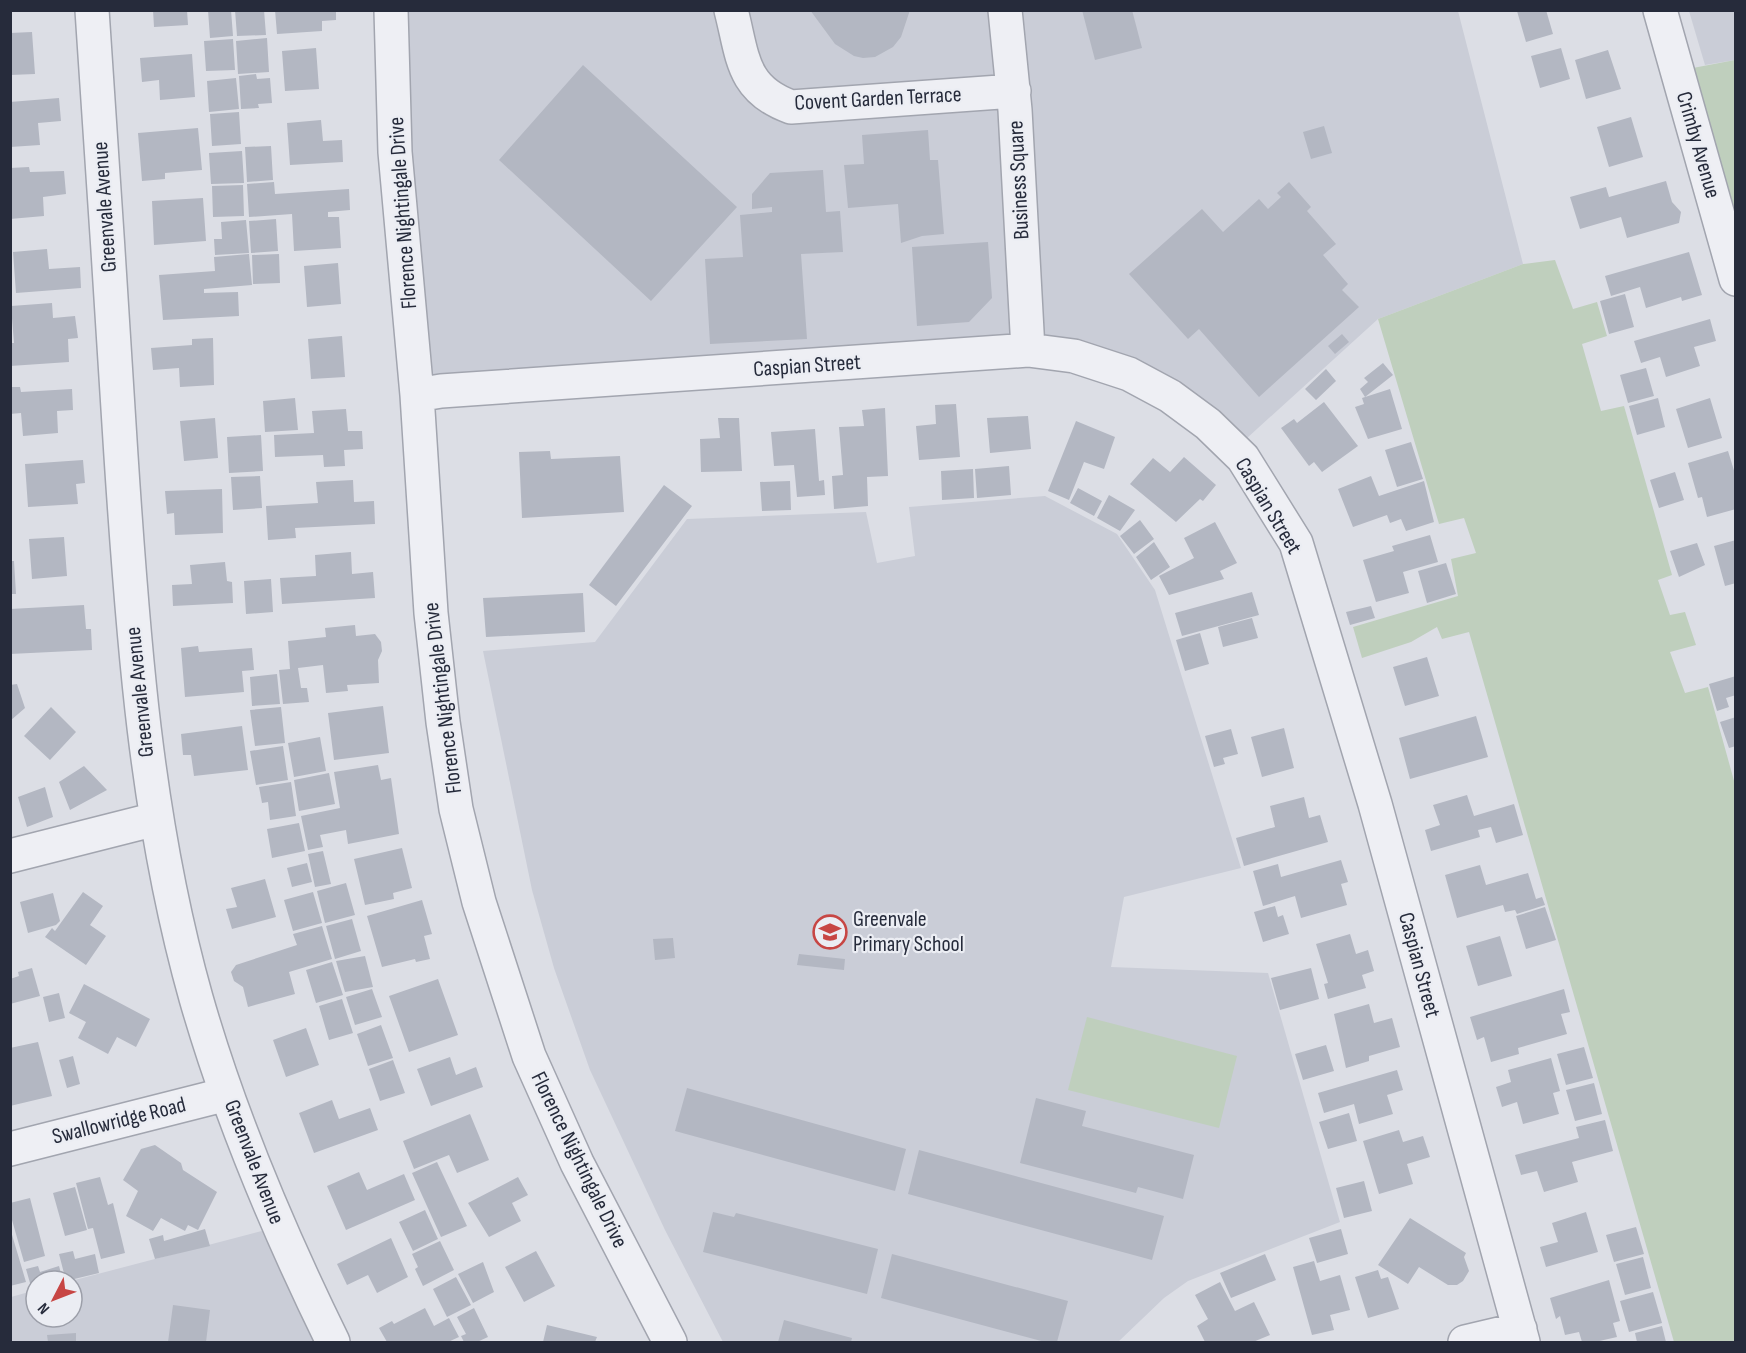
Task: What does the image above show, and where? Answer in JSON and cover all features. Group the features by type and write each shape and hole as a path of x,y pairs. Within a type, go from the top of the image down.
{"street":[{"name":"Greenvale Avenue","path":"92,10 133,632 156,819 197,1000 227,1094 278,1226 333,1342"},
{"name":"Florence Nightingale Drive","path":"391,10 395,152 417,395 431,613 442,722 456,809 479,902 529,1056 577,1163 670,1342"},
{"name":"Covent Garden Terrace","path":"731,10 746,67 754,85 772,100 791,107 1014,91"},
{"name":"Business Square","path":"1005,10 1014,91 1028,350"},
{"name":"Crimby Avenue","path":"1659,10 1736,279"},
{"name":"Caspian Street","path":"417,395 441,391 1028,350 1074,356 1129,374 1170,396 1208,424 1243,458 1296,543 1375,804 1522,1336"},
{"path":"10,856 156,819"},
{"name":"Swallowridge Road","path":"10,1149 227,1094"},
{"path":"1465,1342 1522,1336"}],"shaded area":[{"path":"390,11 1458,11 1523,264 1378,319 1235,449 1074,356 415,392"},
{"path":"1689,11 1735,11 1735,60 1705,65"},
{"name":"Greenvale Primary School","path":"1045,496 1117,534 1155,590 1241,868 1124,897 1111,967 1268,973 1340,1222 1188,1281 1164,1298 1118,1342 723,1342 665,1230 590,1070 554,968 532,890 483,651 595,642 687,519 866,512 877,563 915,556 909,507"},
{"path":"277,1227 331,1342 11,1342 11,1297 24,1293 24,1329 84,1329 84,1278"}],"green space":[{"path":"1735,60 1735,281 1677,71"},
{"path":"1555,260 1573,309 1597,302 1607,336 1582,344 1601,411 1624,406 1672,575 1658,580 1670,615 1685,612 1696,645 1670,652 1685,693 1708,687 1736,788 1735,1342 1674,1342 1469,632 1442,639 1437,627 1411,642 1362,658 1353,627 1458,596 1451,559 1476,553 1464,518 1439,524 1378,319 1523,264"},
{"path":"1087,1017 1237,1056 1219,1128 1068,1090"}],"building":[{"path":"153,10 187,10 188,25 154,27"},
{"path":"208,10 231,10 233,36 210,38"},
{"path":"235,10 264,10 266,35 237,36"},
{"path":"275,10 336,10 336,20 322,21 322,31 277,34"},
{"path":"810,10 910,10 901,37 893,47 875,57 863,58 854,56 835,44"},
{"path":"1082,10 1132,10 1142,48 1095,60"},
{"path":"1546,10 1553,34 1526,42 1517,11"},
{"path":"32,32 35,74 10,75 10,33"},
{"path":"267,38 269,72 238,74 236,41"},
{"path":"233,39 235,70 206,71 204,41"},
{"path":"316,48 319,89 285,91 282,51"},
{"path":"1561,48 1570,79 1540,88 1531,56"},
{"path":"1608,50 1621,89 1586,99 1575,60"},
{"path":"192,54 195,97 160,100 159,80 142,82 140,58"},
{"path":"583,65 737,207 651,301 499,160"},
{"path":"256,74 257,79 270,78 272,103 258,104 259,108 241,109 239,76"},
{"path":"236,78 239,109 209,112 207,81"},
{"path":"59,98 61,121 38,123 40,145 10,147 10,102"},
{"path":"239,112 241,144 212,146 210,114"},
{"path":"1631,117 1643,157 1609,167 1597,127"},
{"path":"321,120 323,141 342,140 343,162 290,165 287,123"},
{"path":"1324,126 1332,153 1311,159 1303,132"},
{"path":"198,128 202,170 165,173 165,179 142,181 138,133"},
{"path":"928,130 930,160 938,160 944,234 922,236 901,243 898,204 848,208 844,165 864,164 862,135"},
{"path":"271,146 273,180 247,182 245,147"},
{"path":"242,151 244,183 211,184 209,153"},
{"path":"29,167 30,172 64,171 66,194 43,197 44,216 10,219 10,168"},
{"path":"823,170 826,212 840,211 843,252 801,254 807,339 710,344 705,259 743,257 740,215 772,212 772,207 752,209 752,194 770,173"},
{"path":"1666,181 1672,202 1681,212 1679,223 1627,238 1621,217 1580,229 1570,197 1606,187 1609,197"},
{"path":"274,182 275,194 349,189 350,210 328,212 328,217 339,217 341,248 294,251 292,214 249,217 247,184"},
{"path":"1289,182 1311,207 1307,211 1336,244 1323,255 1348,284 1342,290 1359,307 1259,397 1199,329 1188,339 1129,274 1202,209 1223,232 1259,199 1268,209 1281,197 1277,193"},
{"path":"243,185 244,216 213,217 212,186"},
{"path":"203,198 206,241 154,245 152,201"},
{"path":"276,219 278,251 251,253 249,221"},
{"path":"246,220 249,253 215,255 214,239 222,239 221,222"},
{"path":"988,242 992,298 969,322 917,326 912,247"},
{"path":"47,249 49,269 80,267 81,288 16,293 13,252"},
{"path":"1689,252 1702,295 1682,301 1681,297 1646,308 1640,287 1611,296 1605,276"},
{"path":"249,254 252,285 204,289 204,293 238,292 239,316 163,320 159,275 215,271 214,257"},
{"path":"279,254 280,283 253,284 252,255"},
{"path":"338,263 341,304 307,307 304,266"},
{"path":"1625,294 1634,327 1609,334 1600,301"},
{"path":"52,303 53,318 75,316 78,338 68,339 69,362 10,366 10,343 14,343 11,306"},
{"path":"1710,319 1716,341 1694,347 1700,366 1666,377 1660,357 1641,363 1634,341"},
{"path":"1342,334 1349,342 1335,354 1328,346"},
{"path":"342,336 345,377 311,379 308,339"},
{"path":"213,338 214,385 180,387 179,368 153,370 151,348 192,345 192,339"},
{"path":"1383,363 1393,375 1365,397 1360,389 1368,382 1364,378"},
{"path":"1646,368 1654,396 1628,403 1620,375"},
{"path":"1326,369 1336,381 1316,400 1305,389"},
{"path":"10,387 20,387 21,392 72,389 73,410 57,411 58,433 23,436 21,413 10,414"},
{"path":"1390,389 1402,429 1368,439 1355,407 1364,404 1362,398"},
{"path":"295,398 298,430 265,432 263,401"},
{"path":"1658,398 1665,427 1637,435 1629,406"},
{"path":"1710,398 1722,438 1688,448 1676,409"},
{"path":"1324,402 1358,446 1322,472 1314,462 1309,466 1281,428 1294,419 1297,423"},
{"path":"956,404 960,457 919,460 916,426 936,424 935,405"},
{"path":"885,408 888,476 867,477 868,506 834,509 832,476 843,475 839,427 864,426 862,410"},
{"path":"346,409 348,431 362,431 363,449 344,450 345,466 324,467 323,455 275,457 274,435 314,433 312,411"},
{"path":"1028,416 1031,449 990,453 987,418"},
{"path":"215,418 218,458 184,461 180,421"},
{"path":"718,418 739,418 742,471 701,472 700,439 720,438"},
{"path":"1076,421 1115,437 1104,469 1084,462 1069,500 1048,491"},
{"path":"815,429 819,481 824,480 825,495 797,497 794,465 774,466 771,432"},
{"path":"261,435 263,471 229,473 227,437"},
{"path":"1411,442 1423,479 1397,487 1385,450"},
{"path":"550,451 551,459 620,456 624,512 522,518 519,452"},
{"path":"1728,451 1736,477 1736,509 1707,517 1702,497 1698,498 1688,463"},
{"path":"1184,457 1216,485 1203,501 1200,499 1176,522 1130,484 1153,458 1170,472"},
{"path":"83,460 85,483 76,484 78,504 28,507 25,464"},
{"path":"1009,466 1011,495 977,498 975,469"},
{"path":"973,469 974,498 942,500 941,471"},
{"path":"1675,472 1684,500 1659,508 1650,480"},
{"path":"260,476 262,508 233,510 231,477"},
{"path":"1371,476 1379,496 1424,481 1434,522 1406,531 1401,519 1390,523 1387,515 1353,527 1338,489"},
{"path":"353,480 354,502 374,501 375,524 295,528 296,538 268,540 266,506 318,503 316,482"},
{"path":"790,481 791,510 762,511 760,482"},
{"path":"664,485 692,506 616,606 589,585"},
{"path":"1078,488 1102,501 1094,516 1070,503"},
{"path":"222,489 223,533 175,535 174,513 167,514 165,491"},
{"path":"1109,495 1135,510 1120,531 1097,518"},
{"path":"1140,520 1154,539 1134,554 1120,536"},
{"path":"1215,522 1237,563 1220,571 1224,579 1169,595 1159,576 1194,558 1184,538"},
{"path":"1430,535 1438,562 1403,572 1409,593 1376,602 1363,560 1394,551 1392,546"},
{"path":"64,537 67,576 32,579 29,539"},
{"path":"1736,540 1736,583 1725,586 1714,546"},
{"path":"1154,542 1170,567 1151,580 1136,557"},
{"path":"1697,543 1705,565 1679,577 1670,551"},
{"path":"351,552 352,574 373,572 375,598 282,604 280,578 316,576 315,555"},
{"path":"10,561 14,561 16,594 10,594"},
{"path":"225,562 227,581 232,582 233,603 173,606 172,585 192,584 190,565"},
{"path":"1446,563 1456,594 1427,603 1418,571"},
{"path":"271,579 273,612 246,614 244,581"},
{"path":"1252,592 1259,615 1182,636 1175,613"},
{"path":"583,593 585,632 486,637 483,598"},
{"path":"84,605 86,629 91,629 92,650 10,654 10,609"},
{"path":"1371,606 1375,618 1350,625 1346,612"},
{"path":"1252,618 1258,638 1223,647 1218,627"},
{"path":"355,625 356,636 375,634 381,642 382,651 378,660 379,683 347,685 348,691 326,693 323,665 298,668 301,688 307,688 309,702 283,704 279,670 290,669 288,641 326,637 325,628"},
{"path":"1200,633 1209,664 1185,671 1176,640"},
{"path":"198,646 199,652 252,648 254,670 242,671 244,692 185,697 181,648"},
{"path":"1427,657 1439,696 1405,706 1393,667"},
{"path":"277,674 280,704 252,706 250,677"},
{"path":"1736,676 1736,695 1726,698 1729,707 1717,711 1709,684"},
{"path":"17,684 25,708 10,721 10,685"},
{"path":"383,706 389,753 334,760 328,713"},
{"path":"51,707 76,732 50,760 24,736"},
{"path":"281,707 285,743 255,746 250,710"},
{"path":"1476,716 1488,757 1410,779 1399,738"},
{"path":"1736,717 1736,746 1729,748 1720,722"},
{"path":"242,726 248,770 194,776 191,755 183,755 181,734"},
{"path":"1284,728 1294,768 1262,777 1251,737"},
{"path":"1231,729 1238,754 1223,758 1225,764 1214,767 1205,736"},
{"path":"320,737 326,771 294,777 288,743"},
{"path":"283,746 288,780 256,785 250,751"},
{"path":"378,765 381,780 391,778 399,834 348,844 346,830 320,835 323,847 308,850 301,816 340,808 334,772"},
{"path":"84,766 107,790 70,810 59,782"},
{"path":"329,773 335,804 299,811 294,780"},
{"path":"291,782 296,816 270,820 268,802 262,803 259,787"},
{"path":"45,787 53,817 27,827 18,797"},
{"path":"1467,795 1474,816 1514,804 1523,835 1496,843 1491,827 1478,830 1480,837 1431,851 1425,830 1440,825 1433,805"},
{"path":"1304,797 1309,818 1320,815 1328,842 1244,866 1236,838 1275,827 1270,806"},
{"path":"299,823 305,851 272,858 267,829"},
{"path":"402,848 412,888 393,893 394,899 365,905 354,859"},
{"path":"323,851 331,884 315,887 308,854"},
{"path":"1341,860 1348,882 1341,884 1347,905 1301,918 1295,896 1263,906 1253,871 1278,864 1281,877"},
{"path":"307,863 312,882 292,887 287,868"},
{"path":"1480,865 1486,885 1528,873 1536,899 1542,897 1545,905 1517,914 1515,910 1505,912 1503,905 1457,918 1445,875"},
{"path":"265,879 276,917 232,929 226,909 237,907 231,888"},
{"path":"346,883 355,915 325,923 317,891"},
{"path":"83,892 103,906 90,925 106,936 86,965 45,937 52,928 55,931"},
{"path":"313,892 322,923 293,931 284,900"},
{"path":"53,893 60,921 56,925 28,933 20,902"},
{"path":"422,900 432,934 424,936 430,959 416,962 415,959 382,967 367,916"},
{"path":"1275,906 1278,917 1283,915 1289,934 1263,942 1254,912"},
{"path":"1545,907 1556,940 1526,949 1516,916"},
{"path":"352,919 361,951 335,959 326,926"},
{"path":"322,926 332,959 289,972 295,994 248,1007 243,987 234,981 231,972 236,965 297,945 293,934"},
{"path":"1350,934 1356,954 1368,950 1374,971 1362,975 1366,988 1328,999 1324,984 1328,983 1316,944"},
{"path":"1500,936 1512,976 1478,986 1466,946"},
{"path":"673,938 675,958 655,960 653,939"},
{"path":"799,954 845,959 844,970 797,965"},
{"path":"365,956 373,987 345,992 336,961"},
{"path":"332,962 343,995 316,1003 306,970"},
{"path":"32,968 40,996 10,1004 10,979 19,976 18,972"},
{"path":"1311,968 1319,999 1280,1010 1271,978"},
{"path":"438,979 458,1035 409,1052 389,996"},
{"path":"84,984 150,1019 136,1047 117,1037 108,1054 78,1038 86,1022 69,1013"},
{"path":"372,989 382,1017 355,1025 346,997"},
{"path":"1564,989 1570,1012 1561,1014 1567,1034 1518,1048 1519,1054 1491,1062 1484,1037 1477,1040 1470,1017"},
{"path":"59,993 65,1018 49,1022 43,997"},
{"path":"342,999 353,1033 329,1040 319,1006"},
{"path":"1369,1004 1374,1023 1392,1018 1400,1047 1369,1056 1369,1061 1346,1068 1334,1014"},
{"path":"381,1025 393,1058 368,1066 357,1034"},
{"path":"306,1028 319,1065 286,1077 273,1040"},
{"path":"38,1042 52,1096 10,1106 10,1048"},
{"path":"1326,1045 1334,1071 1303,1080 1295,1054"},
{"path":"1584,1047 1593,1078 1566,1085 1557,1054"},
{"path":"73,1056 80,1084 67,1088 59,1060"},
{"path":"450,1057 456,1075 476,1067 483,1087 431,1106 417,1069"},
{"path":"1551,1058 1560,1091 1553,1093 1559,1114 1523,1124 1517,1102 1502,1107 1496,1087 1511,1082 1508,1070"},
{"path":"393,1060 405,1093 380,1101 369,1069"},
{"path":"1397,1070 1403,1090 1387,1095 1393,1114 1359,1124 1354,1104 1324,1113 1318,1093"},
{"path":"1594,1083 1602,1114 1575,1121 1566,1090"},
{"path":"687,1088 906,1149 895,1191 675,1131"},
{"path":"1036,1098 1086,1111 1082,1126 1194,1155 1183,1199 1138,1187 1136,1193 1020,1163"},
{"path":"332,1100 339,1119 370,1108 378,1130 314,1153 299,1113"},
{"path":"1349,1113 1357,1141 1328,1149 1319,1122"},
{"path":"470,1114 489,1160 457,1173 449,1155 414,1169 403,1141"},
{"path":"1605,1120 1613,1151 1572,1162 1578,1182 1544,1192 1537,1171 1521,1175 1515,1155 1579,1138 1576,1127"},
{"path":"1399,1130 1403,1142 1423,1136 1430,1157 1407,1164 1413,1184 1379,1194 1363,1141"},
{"path":"155,1145 181,1163 183,1170 217,1192 198,1230 188,1225 185,1231 161,1218 153,1231 126,1216 138,1191 123,1180 141,1149"},
{"path":"919,1150 1164,1216 1152,1260 908,1194"},
{"path":"437,1162 467,1226 441,1237 412,1173"},
{"path":"359,1172 367,1190 404,1174 415,1200 346,1230 327,1186"},
{"path":"100,1177 108,1205 113,1203 125,1253 101,1259 93,1228 88,1229 76,1183"},
{"path":"518,1177 528,1195 512,1203 521,1221 489,1237 468,1203"},
{"path":"1364,1181 1372,1211 1344,1218 1336,1188"},
{"path":"75,1187 87,1230 65,1236 53,1193"},
{"path":"30,1198 45,1256 24,1262 10,1213 10,1203"},
{"path":"425,1210 438,1239 413,1251 399,1222"},
{"path":"713,1212 734,1217 736,1213 878,1249 867,1294 703,1252"},
{"path":"1586,1212 1598,1252 1546,1267 1540,1247 1558,1242 1552,1223"},
{"path":"1410,1218 1466,1253 1464,1257 1469,1271 1463,1281 1457,1285 1448,1285 1419,1267 1408,1284 1378,1265"},
{"path":"1636,1227 1644,1254 1614,1262 1606,1235"},
{"path":"10,1228 24,1275 24,1282 10,1286"},
{"path":"205,1229 210,1246 155,1259 149,1239 163,1235 164,1241"},
{"path":"1341,1229 1348,1254 1317,1263 1309,1238"},
{"path":"391,1238 408,1277 377,1293 368,1275 347,1285 337,1264"},
{"path":"440,1241 454,1270 423,1286 415,1269 418,1267 412,1254"},
{"path":"73,1251 75,1259 95,1254 99,1273 84,1277 84,1269 63,1269 59,1254"},
{"path":"536,1251 555,1286 524,1302 505,1267"},
{"path":"892,1254 1068,1301 1057,1342 1045,1342 881,1298"},
{"path":"1265,1254 1276,1280 1231,1298 1220,1273"},
{"path":"1643,1257 1651,1288 1625,1295 1616,1264"},
{"path":"1314,1261 1320,1281 1340,1275 1350,1310 1330,1315 1334,1330 1312,1335 1293,1267"},
{"path":"483,1262 494,1292 473,1303 458,1274"},
{"path":"1378,1270 1381,1279 1388,1277 1399,1309 1368,1318 1355,1277"},
{"path":"456,1277 471,1305 447,1317 433,1289"},
{"path":"1609,1280 1620,1321 1613,1323 1617,1337 1595,1342 1582,1342 1579,1332 1565,1335 1560,1316 1556,1319 1550,1298"},
{"path":"1220,1282 1235,1311 1254,1302 1270,1335 1253,1342 1205,1342 1197,1326 1208,1319 1195,1295"},
{"path":"1653,1292 1662,1323 1629,1332 1620,1301"},
{"path":"173,1305 210,1310 206,1342 168,1342"},
{"path":"425,1308 434,1326 449,1318 459,1337 448,1342 387,1342 379,1328 392,1321 394,1324"},
{"path":"474,1308 488,1337 477,1342 464,1342 461,1336 466,1334 457,1317"},
{"path":"784,1320 852,1338 851,1342 778,1342"},
{"path":"547,1325 597,1337 595,1342 543,1342"},
{"path":"1662,1326 1666,1342 1637,1342 1635,1333"},
{"path":"76,1333 76,1342 48,1342 47,1335"}],"place":[{"name":"Greenvale Primary School","path":"830,932"}]}
